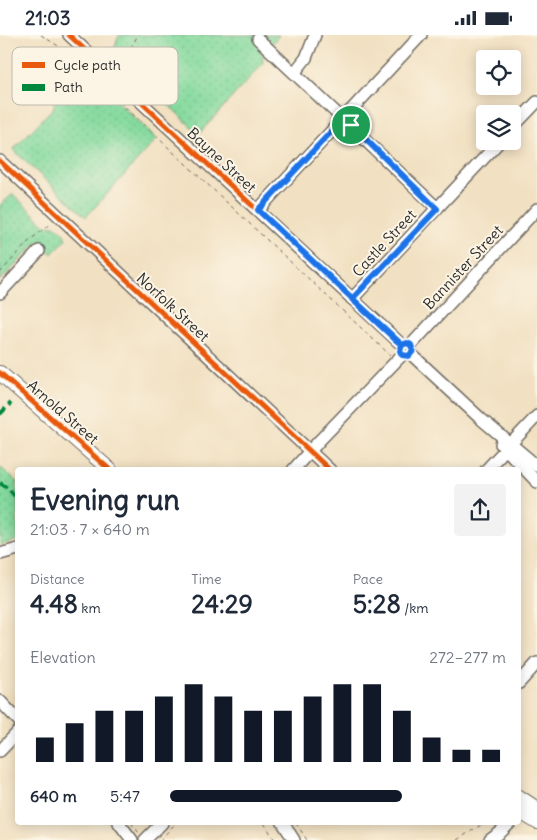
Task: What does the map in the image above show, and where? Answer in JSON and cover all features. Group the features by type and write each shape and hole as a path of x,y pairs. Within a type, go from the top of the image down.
{"main road":[{"name":"Arnold Street","path":"0,373 107,467"},
{"path":"521,804 537,809"},
{"path":"521,805 537,823"}],"street":[{"name":"Bayne Street","path":"69,35 82,47"},
{"path":"295,72 306,58 314,35"},
{"path":"258,210 422,35"},
{"path":"258,39 344,118 437,209"},
{"path":"521,119 537,102"},
{"name":"Bayne Street","path":"145,105 352,299 404,351 481,419 508,447 537,482"},
{"name":"Castle Street","path":"352,299 492,150"},
{"name":"Norfolk Street","path":"0,161 327,467"},
{"name":"Bannister Street","path":"296,467 537,209"},
{"path":"0,293 39,251"},
{"path":"489,467 537,416"},
{"name":"Bayne Street","path":"508,447 537,466"},
{"path":"0,554 15,550"},
{"path":"521,681 537,663"},
{"path":"0,701 15,716"},
{"path":"0,751 15,735"},
{"path":"122,825 140,839 159,825"},
{"path":"284,825 294,840"},
{"path":"490,840 508,825"}],"path":[{"path":"41,35 61,47"},
{"path":"132,47 138,35"},
{"path":"126,105 404,351"},
{"path":"0,273 30,240 50,224"},
{"path":"505,463 509,467"},
{"path":"133,825 140,839"},
{"path":"160,840 174,825"},
{"path":"265,825 275,840"},
{"path":"297,825 307,840"},
{"path":"457,840 481,825"}],"green space":[{"path":"119,35 279,35 274,42 267,42 262,47 263,63 199,134 169,105 178,105 178,47 115,47"},
{"path":"121,105 157,139 86,217 13,150 55,106"},
{"path":"13,194 45,225 52,225 60,229 66,239 52,254 38,241 0,281 0,205"},
{"path":"0,467 15,480 15,541 0,545"}],"marked path":[{"path":"0,414 11,403"},
{"path":"0,483 15,496"}],"cycle path":[{"path":"69,35 82,47"},
{"path":"144,105 402,345"},
{"path":"0,161 327,467"},
{"path":"0,373 107,467"}],"route":[{"path":"351,125 344,118 258,210 352,299 402,345 400,351 405,357 412,354 411,345 407,343 402,345 396,340 352,299 437,209 351,125"}]}
